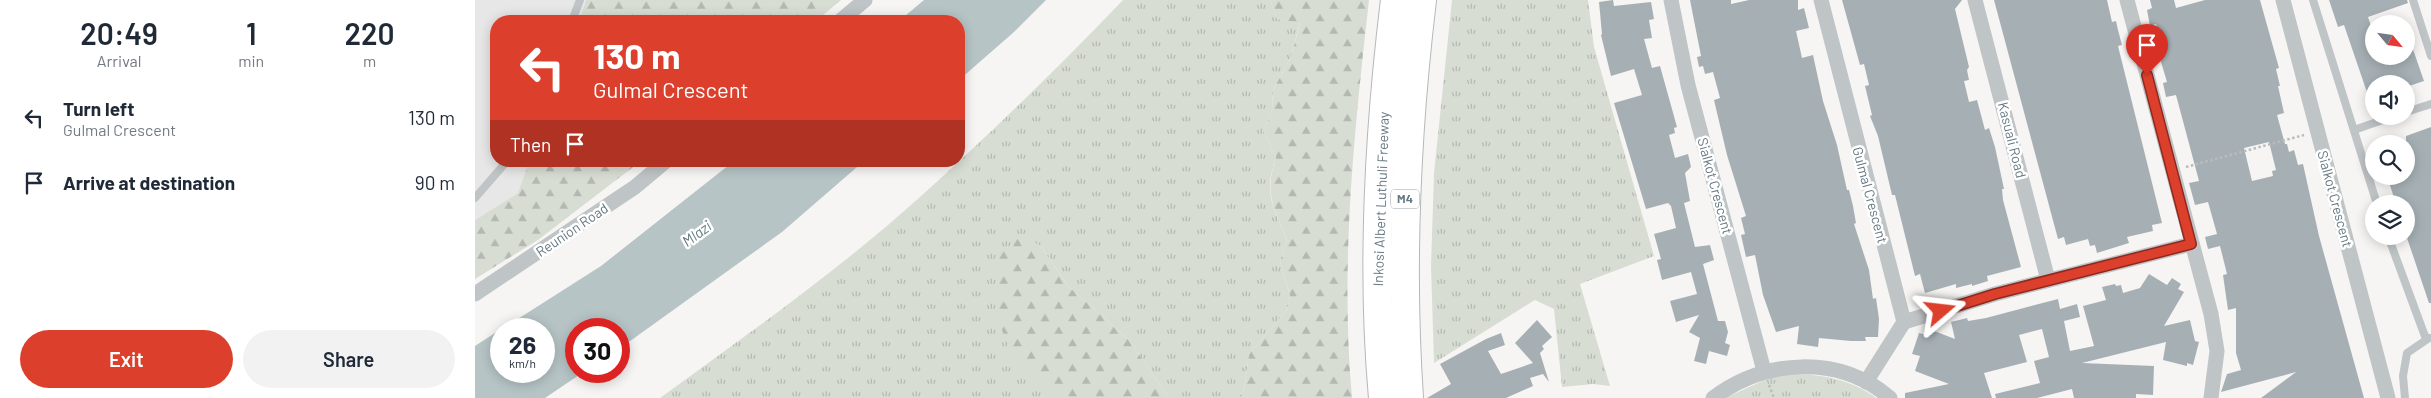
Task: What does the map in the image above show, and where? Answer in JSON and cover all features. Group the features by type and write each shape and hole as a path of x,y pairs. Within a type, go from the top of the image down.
{"highway":[{"name":"Inkosi Albert Luthuli Freeway","path":"1383,398 1378,303 1379,189 1385,82 1395,0"},
{"name":"Inkosi Albert Luthuli Freeway","path":"1409,398 1404,282 1405,192 1412,87 1422,0"}],"street":[{"path":"847,15 865,0"},
{"name":"Sialkot Crescent","path":"1671,0 1688,85 1764,371"},
{"name":"Gulmal Crescent","path":"1821,0 1904,322"},
{"name":"Kasuali Road","path":"1975,0 2048,280"},
{"path":"2127,0 2211,314 2217,351 2211,398"},
{"name":"Sialkot Crescent","path":"2283,0 2388,398"},
{"name":"Reunion Road","path":"475,294 635,187 659,167"},
{"path":"1867,382 1904,322 2048,280 2191,244"},
{"path":"1713,398 1744,378 1764,371 1807,366 1828,369 1867,382 1890,398"}],"lane":[{"path":"574,15 579,0"},
{"path":"2313,0 2374,195"},
{"path":"2413,0 2429,40 2431,56"},
{"path":"2415,109 2431,104"},
{"path":"2354,130 2368,125"},
{"path":"475,198 502,167"},
{"path":"2392,245 2429,338 2411,349 2405,359 2405,398"}],"path":[{"path":"2172,170 2318,132"}],"shaded area":[{"path":"475,0 586,0 581,15 490,15 490,167 527,167 518,193 475,220"}],"green space":[{"path":"586,0 841,0 823,15 581,15"},
{"path":"1123,0 1270,0 1277,19 1300,22 1291,57 1273,90 1272,110 1264,132 1276,157 1270,181 1270,191 1274,209 1287,240 1280,261 1290,296 1287,310 1249,354 1244,390 1238,398 1169,398 1130,341 1068,286 1040,245 1052,394 1054,398 660,398 793,301 858,250 952,167 965,167 965,155 1049,76"},
{"path":"1270,0 1369,0 1358,99 1350,199 1347,298 1352,398 1238,398 1244,390 1249,354 1287,310 1290,296 1280,261 1287,240 1274,208 1271,191 1272,170 1276,157 1264,132 1272,110 1273,90 1291,57 1300,23 1277,19"},
{"path":"1452,0 1588,0 1594,47 1654,256 1580,284 1610,386 1593,384 1562,387 1554,309 1535,300 1434,363 1431,266 1434,173"},
{"path":"527,167 633,167 538,240 475,279 475,220 518,193"},
{"path":"1020,237 1040,245 1068,286 1130,341 1169,398 1054,398 1010,351 995,312 998,255"},
{"path":"1790,374 1813,375 1846,382 1876,398 1725,398 1769,378"}],"water":[{"path":"924,0 1046,0 1014,32 965,75 965,15 906,15"},
{"name":"Mlazi","path":"726,167 857,167 782,232 630,341 630,318 565,318 565,383 567,383 545,398 475,398 475,346 490,336 490,383 555,383 555,318 519,318 601,266"}],"building":[{"path":"1613,0 1614,6 1651,2 1654,19 1649,20 1652,38 1644,39 1652,68 1660,66 1677,127 1674,128 1675,133 1669,135 1675,158 1688,154 1691,167 1685,173 1690,201 1684,203 1695,247 1710,245 1714,260 1703,264 1718,321 1725,321 1728,332 1725,343 1730,345 1727,356 1709,351 1706,364 1694,361 1700,338 1689,332 1699,315 1676,322 1670,301 1697,294 1691,272 1662,280 1657,260 1661,259 1654,234 1676,228 1671,206 1668,203 1646,209 1614,103 1642,95 1634,69 1611,76 1601,35 1599,2"},
{"path":"1690,0 1731,0 1731,4 1749,0 1798,0 1798,10 1804,8 1809,28 1796,31 1802,58 1813,55 1823,101 1853,206 1856,223 1854,224 1869,270 1873,299 1876,298 1879,319 1878,337 1865,337 1866,341 1819,338 1818,347 1797,344 1799,326 1776,332 1763,295 1755,255 1746,257 1741,235 1745,234 1741,218 1746,216 1727,155 1714,100 1720,98 1713,72 1705,74 1703,66 1699,67 1697,57 1701,56"},
{"path":"1842,0 1962,0 1955,9 1969,67 1967,70 1969,80 1964,81 1969,102 1977,100 1985,130 1989,128 1995,147 2004,189 2002,189 2003,200 2021,267 1987,276 1988,281 1972,286 1972,284 1956,288 1956,284 1925,293 1920,274 1915,276 1895,195 1892,195 1878,136 1870,116 1872,115 1865,86 1869,85 1864,64 1860,65"},
{"path":"1994,0 2107,0 2112,22 2116,21 2122,45 2118,46 2162,223 2152,225 2153,231 2127,237 2129,243 2097,253 2095,245 2090,246 2088,239 2066,245 2064,237 2058,239"},
{"path":"2150,0 2174,0 2176,8 2205,0 2260,0 2279,68 2276,69 2284,113 2277,115 2289,152 2294,150 2298,165 2303,164 2319,236 2364,398 2261,398 2296,372 2221,392 2227,374 2241,370 2236,353 2236,308 2228,310 2223,275 2227,274 2220,246 2208,249 2205,237 2217,234 2208,202 2195,205 2189,183 2199,181 2176,95 2166,97 2163,83 2167,82 2158,52 2163,51 2156,24 2150,26 2147,10 2152,8","holes":["2269,142 2276,170 2272,171 2273,176 2252,181 2244,148"]},
{"path":"2329,0 2407,0 2408,3 2374,15 2365,15 2365,65 2415,65 2415,55 2424,81 2415,84 2415,75 2365,75 2365,86 2344,25 2338,27"},
{"path":"2431,127 2431,303 2429,303 2409,245 2415,245 2415,195 2393,195 2390,185 2415,185 2415,135 2409,135"},
{"path":"2149,274 2167,285 2172,278 2181,284 2178,289 2184,292 2164,326 2190,320 2195,341 2199,342 2193,365 2187,363 2187,366 2163,360 2166,342 2082,363 2154,366 2153,395 2136,394 2136,398 2074,398 2072,389 2037,398 1996,398 1995,394 2040,383 2034,361 2049,357 2042,329 2019,335 2027,362 1984,373 1992,398 1905,398 1905,393 1949,384 1915,371 1920,356 1912,354 1919,333 1927,335 1929,329 1955,339 1951,322 1967,318 1968,321 1986,318 2058,299 2060,309 2077,304 2080,317 2064,321 2070,351 2094,346 2083,306 2106,300 2102,287 2115,284 2116,286 2121,285 2123,293 2140,288"},
{"path":"1537,320 1552,337 1542,346 1544,349 1540,353 1549,382 1543,374 1530,378 1533,386 1506,398 1427,398 1451,384 1440,364 1501,333 1505,345 1488,351 1501,374 1533,363 1515,343"}],"route":[{"path":"1941,311 1995,294 2191,244 2147,75"}]}
